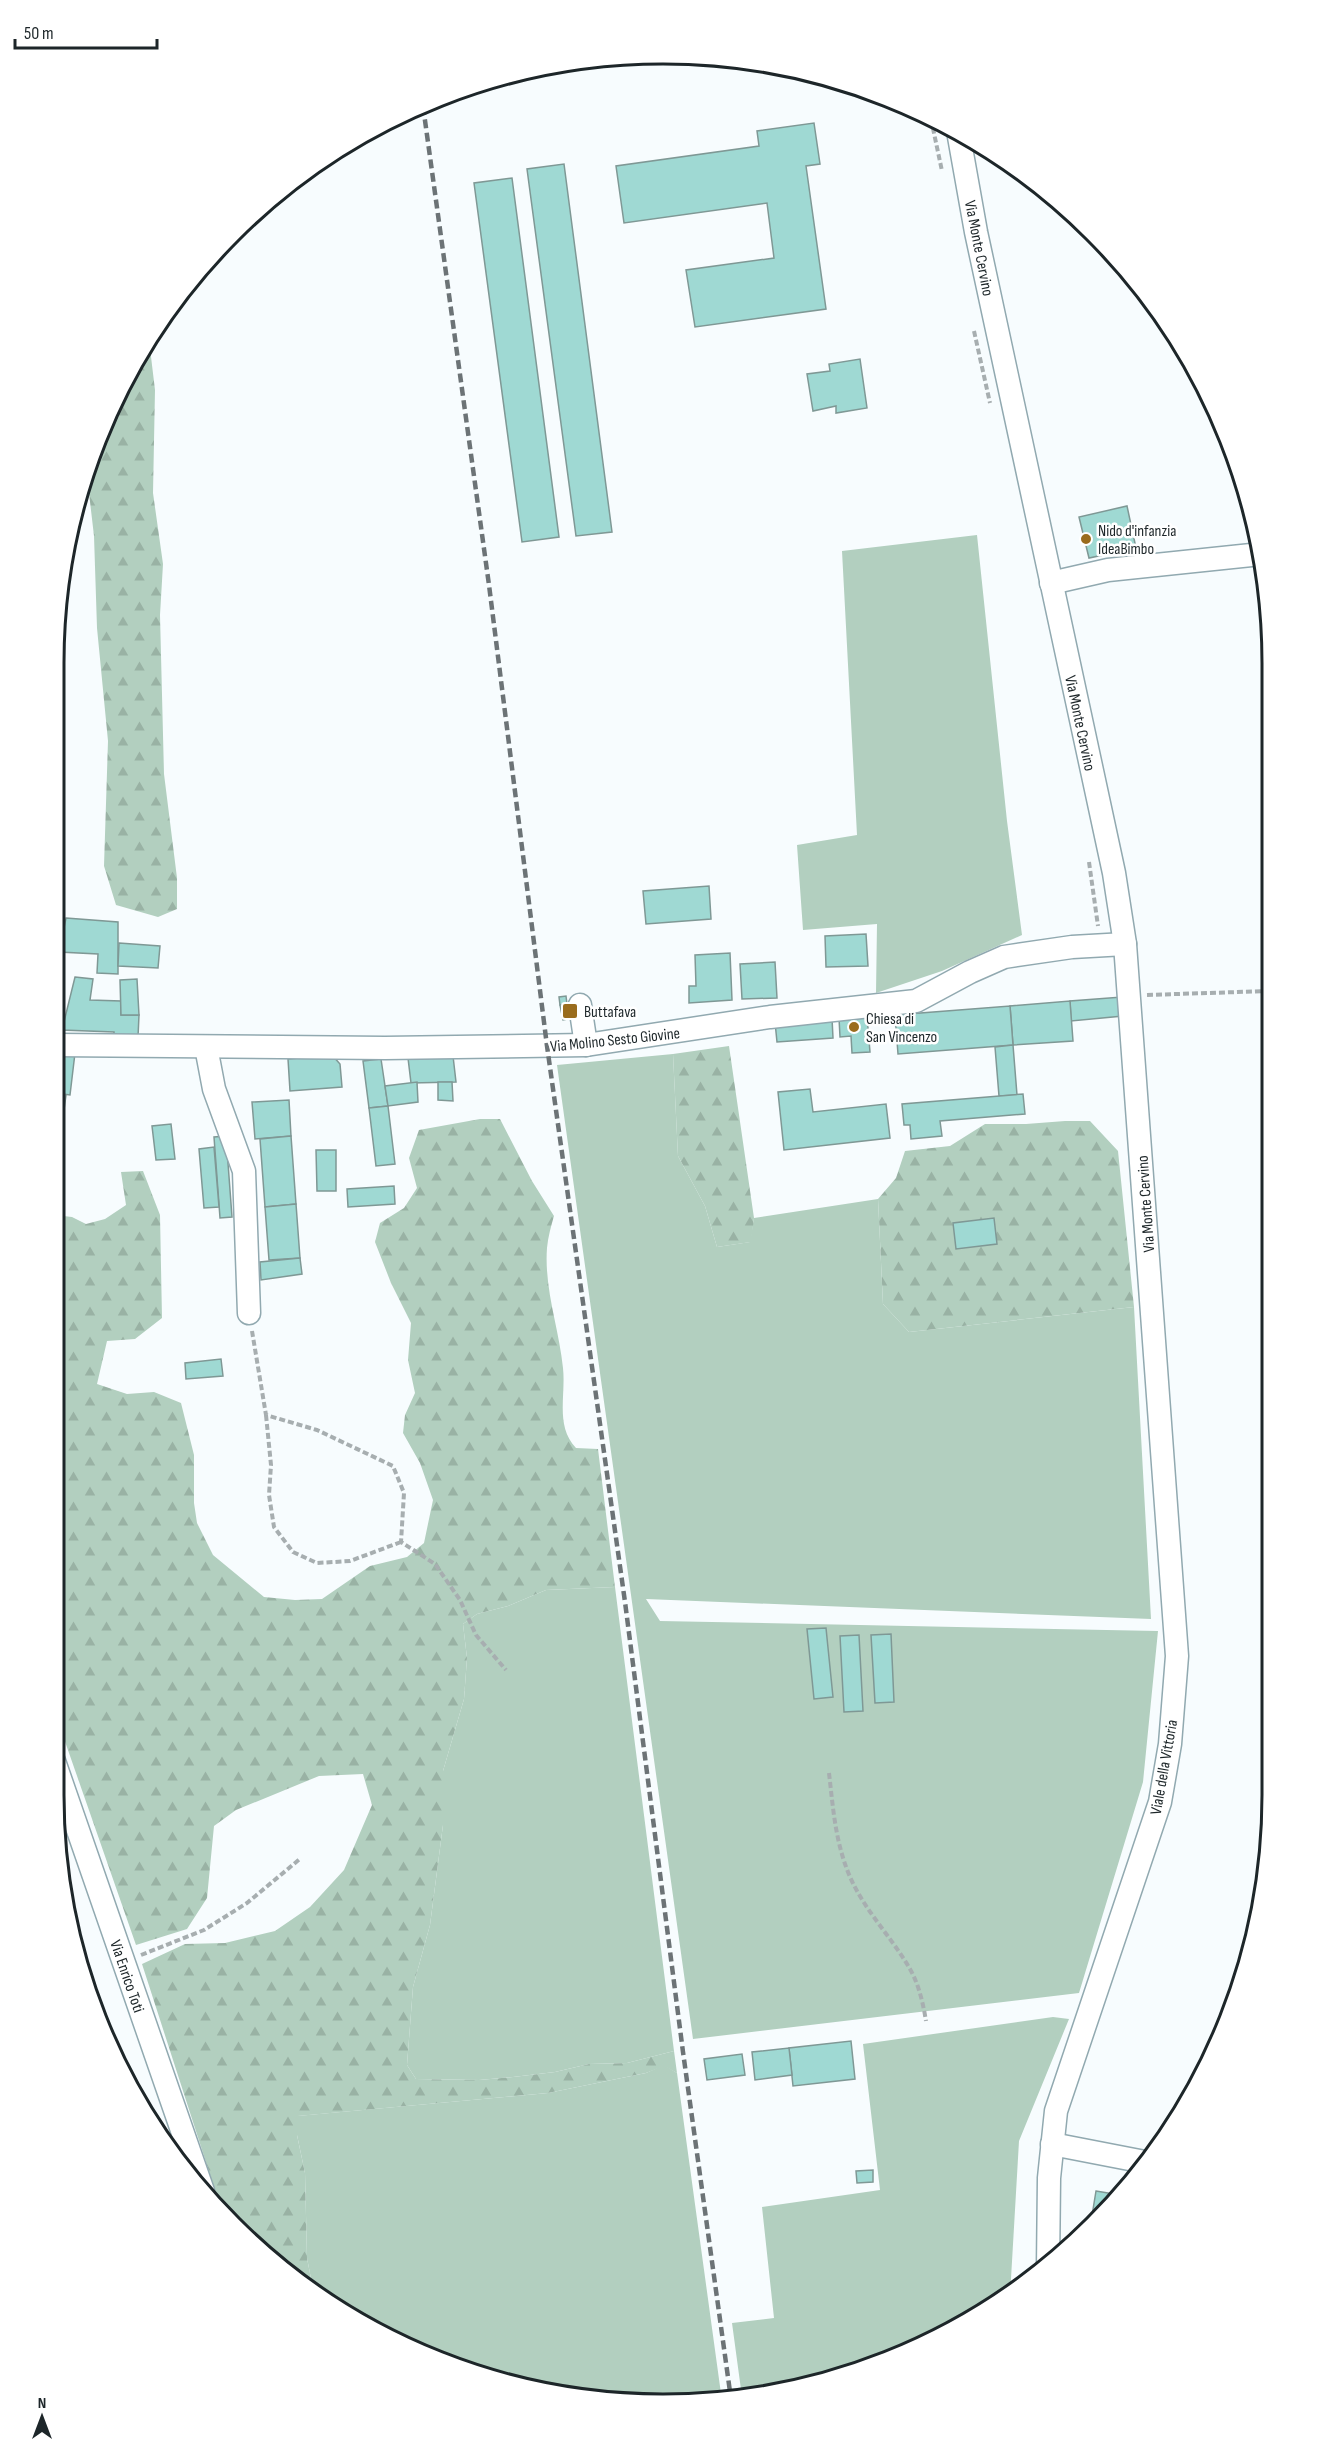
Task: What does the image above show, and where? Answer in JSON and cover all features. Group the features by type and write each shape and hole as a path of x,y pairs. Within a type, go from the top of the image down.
{"street":[{"name":"Via Monte Cervino","path":"960,143 976,232 1114,873 1130,995 1153,1323"},
{"path":"1051,583 1108,570 1252,555"},
{"name":"Via Molino Sesto Giovine","path":"64,1045 385,1048 586,1045 770,1017 916,1001 1004,957 1072,946 1125,944"},
{"path":"580,1005 586,1045"},
{"path":"206,1047 214,1089 244,1171 249,1313"},
{"name":"Viale della Vittoria","path":"1048,2254 1052,2144 1056,2111 1160,1802 1170,1744 1177,1656 1153,1323"},
{"name":"Via Enrico Toti","path":"64,1790 195,2169"},
{"path":"1052,2144 1138,2161"}],"path":[{"path":"1130,995 1262,990"},
{"path":"249,1313 266,1415 271,1465 269,1495 274,1527 293,1552 317,1563 350,1561 401,1542"},
{"path":"266,1415 317,1430 393,1466 404,1492 401,1542"},
{"path":"401,1542 435,1564 460,1600 476,1635 506,1670"},
{"path":"829,1773 835,1831 848,1873 865,1904 910,1970 921,1994 926,2021"},
{"path":"123,1962 204,1930 247,1903 301,1858"}],"green space":[{"path":"151,355 155,390 153,493 163,564 160,615 164,774 177,878 177,909 158,917 116,905 104,866 108,741 97,628 94,536 89,494 96,471 126,399"},
{"path":"977,535 1007,821 1022,935 942,971 876,993 877,924 803,930 797,845 857,835 842,551"},
{"path":"729,1046 754,1218 751,1242 717,1247 705,1206 678,1156 673,1054"},
{"path":"673,1054 678,1156 705,1206 717,1247 750,1242 754,1218 878,1199 883,1304 909,1332 1134,1307 1151,1619 646,1599 660,1621 1158,1631 1143,1782 1079,1993 693,2039 557,1065"},
{"path":"480,1119 500,1119 532,1181 554,1216 548,1240 547,1263 563,1368 563,1420 576,1448 598,1449 615,1587 546,1590 508,1606 477,1614 463,1624 467,1658 464,1699 443,1771 443,1825 430,1925 413,1987 407,2065 416,2079 479,2080 555,2072 589,2064 627,2063 674,2051 677,2073 664,2066 646,2073 548,2093 298,2116 297,2135 305,2173 307,2258 311,2280 240,2219 215,2190 142,1964 185,1944 225,1943 275,1931 310,1907 344,1870 372,1805 363,1774 319,1776 236,1810 214,1826 207,1898 187,1929 136,1945 64,1739 64,1216 72,1217 86,1224 105,1219 126,1205 121,1172 143,1171 160,1215 162,1318 135,1339 107,1341 97,1384 127,1394 154,1392 181,1403 194,1455 194,1503 197,1523 213,1555 264,1597 295,1600 322,1599 370,1566 407,1557 424,1543 433,1500 420,1463 403,1433 405,1415 415,1393 408,1360 411,1323 391,1283 375,1242 380,1223 404,1208 417,1188 409,1158 419,1130"},
{"path":"1090,1121 1118,1151 1134,1307 909,1332 883,1304 878,1199 896,1178 905,1151 950,1146 985,1124"},
{"path":"615,1587 674,2051 627,2063 589,2064 555,2072 513,2077 479,2080 416,2079 407,2065 413,1987 430,1925 443,1825 443,1771 464,1699 467,1658 463,1624 477,1614 508,1606 546,1590"},
{"path":"1053,2017 1069,2019 1019,2141 1011,2283 963,2314 893,2349 819,2374 741,2389 732,2323 774,2318 762,2207 880,2190 863,2044"},
{"path":"664,2065 677,2073 721,2391 624,2393 547,2383 508,2374 471,2363 399,2333 331,2294 311,2280 307,2258 305,2173 297,2135 297,2116 548,2093 646,2073"}],"building":[{"path":"814,123 820,164 806,166 826,309 695,327 686,270 774,258 767,203 624,223 616,166 759,146 757,131"},
{"path":"564,164 612,532 576,536 527,169"},
{"path":"512,178 559,537 522,542 474,183"},
{"path":"860,359 867,408 836,413 836,406 813,411 807,374 830,371 829,364"},
{"path":"1127,506 1136,548 1089,558 1079,517"},
{"path":"709,886 711,919 646,924 643,891"},
{"path":"66,918 118,922 118,974 97,973 98,954 64,952"},
{"path":"866,934 868,966 826,967 825,936"},
{"path":"119,943 160,946 158,968 118,966"},
{"path":"730,953 732,1000 689,1003 689,986 696,986 695,955"},
{"path":"775,962 777,998 742,999 740,964"},
{"path":"75,977 93,979 90,1000 121,1001 121,1015 139,1015 138,1037 114,1038 114,1032 64,1030"},
{"path":"137,979 139,1015 121,1015 120,980"},
{"path":"566,996 567,1004 560,1005 559,997"},
{"path":"1122,997 1123,1016 1071,1021 1070,1001"},
{"path":"1070,1001 1073,1041 1013,1045 1010,1006"},
{"path":"577,1002 579,1017 563,1020 560,1005"},
{"path":"1010,1006 1013,1045 898,1054 895,1015"},
{"name":"Chiesa di San Vincenzo","path":"867,1016 870,1052 852,1053 851,1036 840,1037 839,1018"},
{"path":"832,1018 833,1038 777,1042 775,1022"},
{"path":"1013,1045 1017,1095 999,1096 995,1047"},
{"path":"64,1052 75,1053 70,1095 64,1094"},
{"path":"332,1055 340,1064 342,1087 290,1091 288,1059"},
{"path":"453,1056 456,1082 411,1083 408,1058"},
{"path":"381,1059 388,1106 369,1108 363,1061"},
{"path":"417,1082 418,1102 388,1106 385,1086"},
{"path":"438,1082 452,1082 453,1101 438,1100"},
{"path":"810,1089 813,1112 886,1104 890,1138 784,1150 778,1092"},
{"path":"1023,1094 1025,1114 940,1121 942,1136 911,1139 910,1125 904,1125 902,1104"},
{"path":"289,1100 291,1136 255,1139 252,1102"},
{"path":"388,1106 395,1164 376,1166 369,1108"},
{"path":"171,1124 175,1159 156,1160 152,1126"},
{"path":"226,1136 232,1217 220,1218 214,1137"},
{"path":"291,1136 296,1204 265,1207 260,1139"},
{"path":"214,1147 219,1207 204,1208 199,1149"},
{"path":"316,1150 336,1150 336,1191 317,1191"},
{"path":"394,1186 395,1204 348,1207 347,1189"},
{"path":"296,1204 300,1258 269,1260 265,1207"},
{"path":"994,1218 997,1244 956,1249 953,1223"},
{"path":"300,1258 302,1274 261,1280 260,1262"},
{"path":"221,1359 223,1376 186,1379 185,1363"},
{"path":"826,1628 833,1697 814,1699 807,1629"},
{"path":"891,1634 894,1702 875,1703 871,1635"},
{"path":"859,1635 863,1711 844,1712 840,1636"},
{"path":"851,2041 855,2079 793,2086 789,2048"},
{"path":"789,2048 792,2075 755,2080 752,2052"},
{"path":"742,2054 745,2075 707,2080 704,2059"},
{"path":"873,2170 873,2182 857,2183 856,2171"},
{"path":"1096,2191 1111,2193 1092,2213"}],"railway":[{"path":"424,114 489,585 547,1046 625,1602 683,2052 730,2390"}],"place":[{"name":"Nido d'infanzia IdeaBimbo","path":"1086,539"},
{"name":"Buttafava","path":"570,1011"},
{"name":"Chiesa di San Vincenzo","path":"854,1027"}]}
